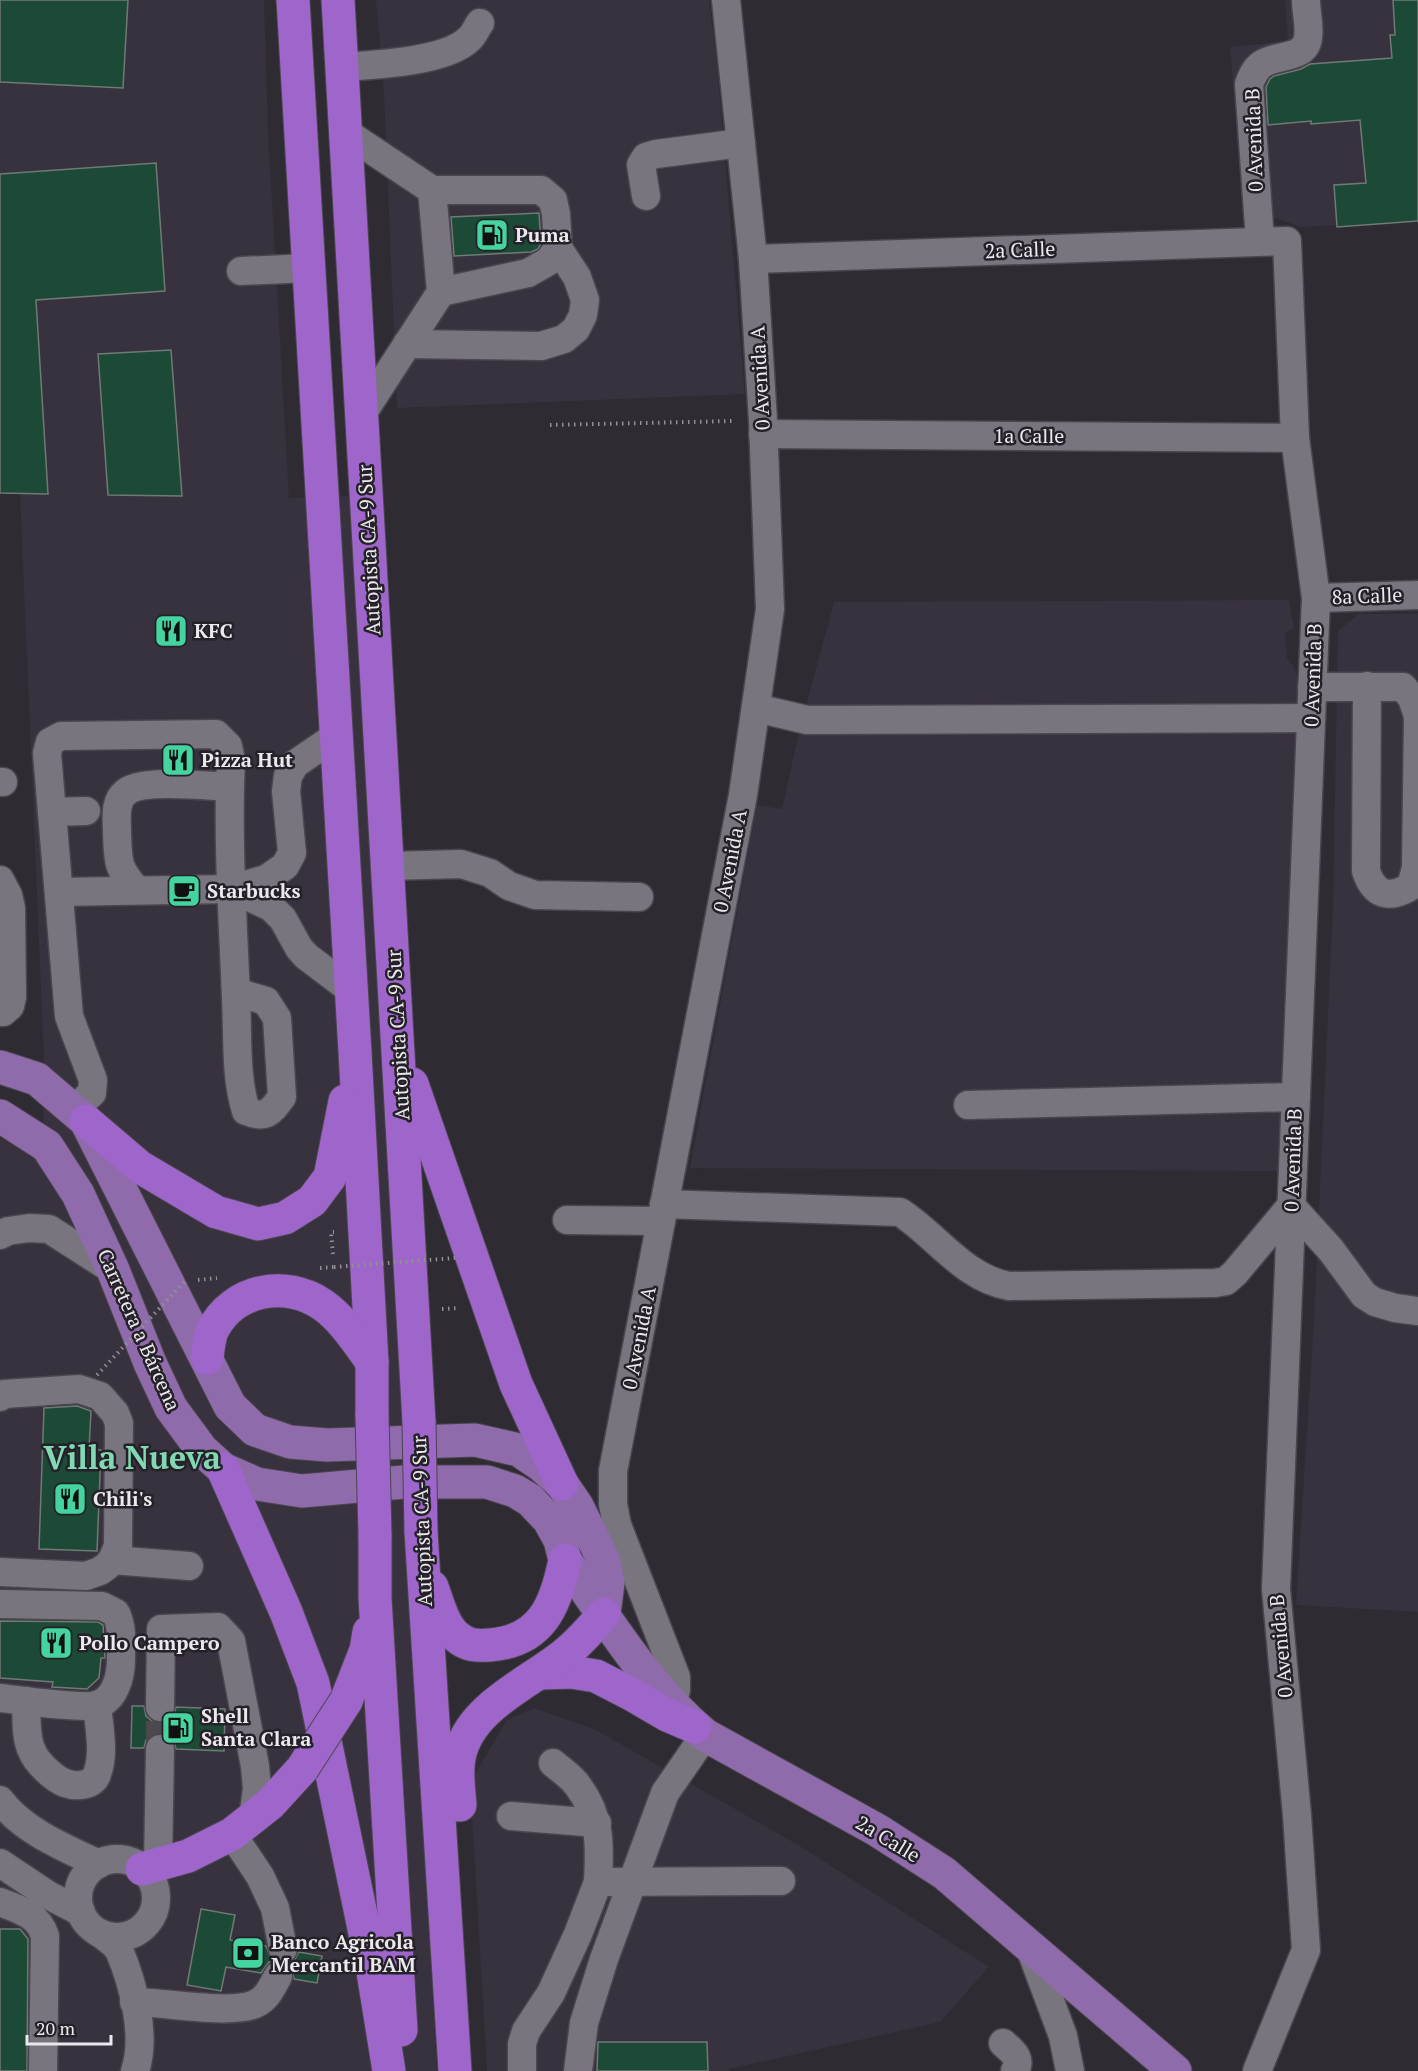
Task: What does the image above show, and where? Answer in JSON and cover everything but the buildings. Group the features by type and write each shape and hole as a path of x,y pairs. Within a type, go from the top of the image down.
{"highway":[{"path":"293,0 372,1362 375,1598 404,2071"},
{"name":"Autopista CA-9 Sur","path":"338,0 398,1047 418,1422 422,1544 455,2071"},
{"path":"398,1047 516,1383 562,1484"},
{"path":"80,1115 140,1167 216,1212 258,1224 285,1218 312,1201 330,1178 355,1052"},
{"path":"207,1358 211,1333 224,1312 250,1294 274,1290 296,1292 323,1305 341,1323 372,1362"},
{"path":"223,1469 286,1612 313,1683 373,1972 389,2071"},
{"path":"422,1544 443,1616 455,1636 472,1646 501,1644 521,1638 544,1618 558,1590 565,1560"},
{"path":"150,1867 188,1856 242,1826 270,1804 302,1768 346,1701 366,1650 375,1598"},
{"path":"448,1945 465,1872 458,1771 463,1743 500,1698 541,1673 567,1653 604,1614"},
{"path":"541,1673 571,1672 596,1676 700,1731"}],"main road":[{"path":"0,1067 38,1079 80,1115 230,1406 255,1430 290,1442 327,1445 475,1440 519,1450 542,1465 562,1484 577,1506 603,1559 608,1582 604,1614"},
{"name":"Carretera a Bárcena","path":"0,1116 47,1146 78,1194 113,1270 150,1363 171,1408 202,1450 223,1469 257,1484 302,1491 404,1482 487,1482 514,1491 530,1500 555,1530 565,1560"},
{"name":"2a Calle","path":"565,1560 654,1684 700,1731 877,1830 944,1873 1175,2071"}],"street":[{"name":"0 Avenida A","path":"672,1703 676,1690 676,1677 617,1525 612,1493 614,1471 743,795 770,609 763,427 753,258 726,0"},
{"name":"0 Avenida B","path":"1257,2071 1306,1950 1297,1815 1276,1589 1316,598 1273,241 1249,84 1253,73 1262,63 1292,55 1306,45 1308,37 1306,0"},
{"path":"341,67 411,60 447,52 471,38 480,23"},
{"path":"345,132 432,190 541,190 553,200 558,248 577,277 585,300 584,315 576,329 564,339 542,346 407,344"},
{"path":"646,196 641,165 646,157 741,143"},
{"path":"362,414 441,292 432,190"},
{"name":"2a Calle","path":"753,258 1273,241"},
{"path":"441,292 528,273 549,261 558,248"},
{"path":"241,271 309,268"},
{"name":"1a Calle","path":"763,427 1295,438"},
{"name":"8a Calle","path":"1316,598 1418,595"},
{"path":"1312,687 1367,686 1403,687 1412,698 1418,716 1416,868 1411,886 1388,894 1375,890 1366,871 1367,686"},
{"path":"756,708 807,720 1311,718"},
{"path":"80,1115 92,1093 93,1080 69,1017 47,753 50,742 61,736 216,734 228,746 231,760 231,889 236,992"},
{"path":"58,892 231,889 266,879 285,866 291,853 286,791 288,776 295,764 336,736"},
{"path":"137,890 119,865 117,807 124,793 147,784 230,787"},
{"path":"52,812 86,810"},
{"path":"388,866 460,864 490,873 509,886 535,895 639,897"},
{"path":"0,880 8,895 11,908 12,997 10,1006 0,1012"},
{"path":"231,889 271,907 283,919 298,948 351,990"},
{"path":"968,1105 1296,1097"},
{"path":"567,1220 663,1212 900,1212 926,1232 951,1256 980,1276 995,1283 1009,1286 1215,1283 1226,1281 1236,1273 1291,1206 1331,1250 1364,1295 1375,1302 1395,1308 1418,1311"},
{"path":"0,1235 8,1231 28,1228 49,1229 113,1270"},
{"path":"0,1397 4,1394 79,1389 100,1396 108,1404 119,1423 119,1539 112,1560 100,1571 86,1576 0,1572"},
{"path":"112,1560 189,1566"},
{"path":"0,1604 102,1606 116,1613 121,1626 121,1674 111,1695 97,1705 13,1699 33,1755 40,1764 64,1783 80,1785 90,1783 97,1776 101,1755 97,1705"},
{"path":"134,2002 228,2008 255,2005 268,1995 281,1963 275,1908 260,1876 242,1826 256,1789 255,1766 231,1641 218,1627 161,1629 160,1707"},
{"path":"578,2071 584,2023 604,1959 665,1793 700,1731"},
{"path":"122,1958 124,1946 147,1924 156,1901 150,1867 160,1749"},
{"path":"522,2071 522,2044 525,2031 551,1993 578,1934 598,1882 600,1847 597,1823 577,1784 553,1763"},
{"path":"2,1809 62,1846 99,1864"},
{"path":"511,1816 597,1823"},
{"path":"135,2071 140,2036 122,1958 114,1944 93,1929 81,1912 78,1902 83,1880 99,1864 110,1860 121,1860 150,1867"},
{"path":"0,1863 48,1895 81,1912"},
{"path":"598,1882 782,1881"},
{"path":"0,1902 34,1917 45,1936 43,2071"},
{"path":"101,1934 113,1937 137,1932"},
{"path":"1029,1945 1063,2036 1070,2071"},
{"path":"1003,2043 1017,2057 1018,2064 1015,2071"}],"path":[{"path":"550,425 763,427"},
{"path":"334,1267 455,1258"},
{"path":"98,1375 185,1281"}],"shaded area":[{"path":"0,0 264,0 268,131 289,498 352,496 401,1349 406,1532 437,2071 0,2071 0,1138 43,1161 44,1059 20,494 0,493"},
{"path":"376,0 709,0 717,65 745,394 397,408 384,93"},
{"path":"1285,0 1418,0 1418,221 1301,227 1275,218 1244,224 1230,47 1288,41"},
{"path":"1289,600 1294,629 1285,632 1287,658 1297,676 1297,701 1282,1171 690,1168 757,805 782,809 799,732 834,602"},
{"path":"1359,614 1418,614 1418,1612 1296,1605 1314,1320 1333,905 1338,631"},
{"path":"534,1708 596,1730 800,1846 989,1967 940,2022 729,2069 729,2071 487,2071 470,1782 507,1720"}],"tunnel":[{"path":"160,1707 160,1749"}],"place":[{"name":"Puma","path":"492,235"},
{"name":"KFC","path":"171,631"},
{"name":"Pizza Hut","path":"178,760"},
{"name":"Starbucks","path":"184,891"},
{"name":"Chili's","path":"70,1499"},
{"name":"Pollo Campero","path":"56,1643"},
{"name":"Shell Santa Clara","path":"178,1728"},
{"name":"Banco Agricola Mercantil BAM","path":"248,1953"}],"district":[{"name":"Villa Nueva","path":"132,1458"}]}
